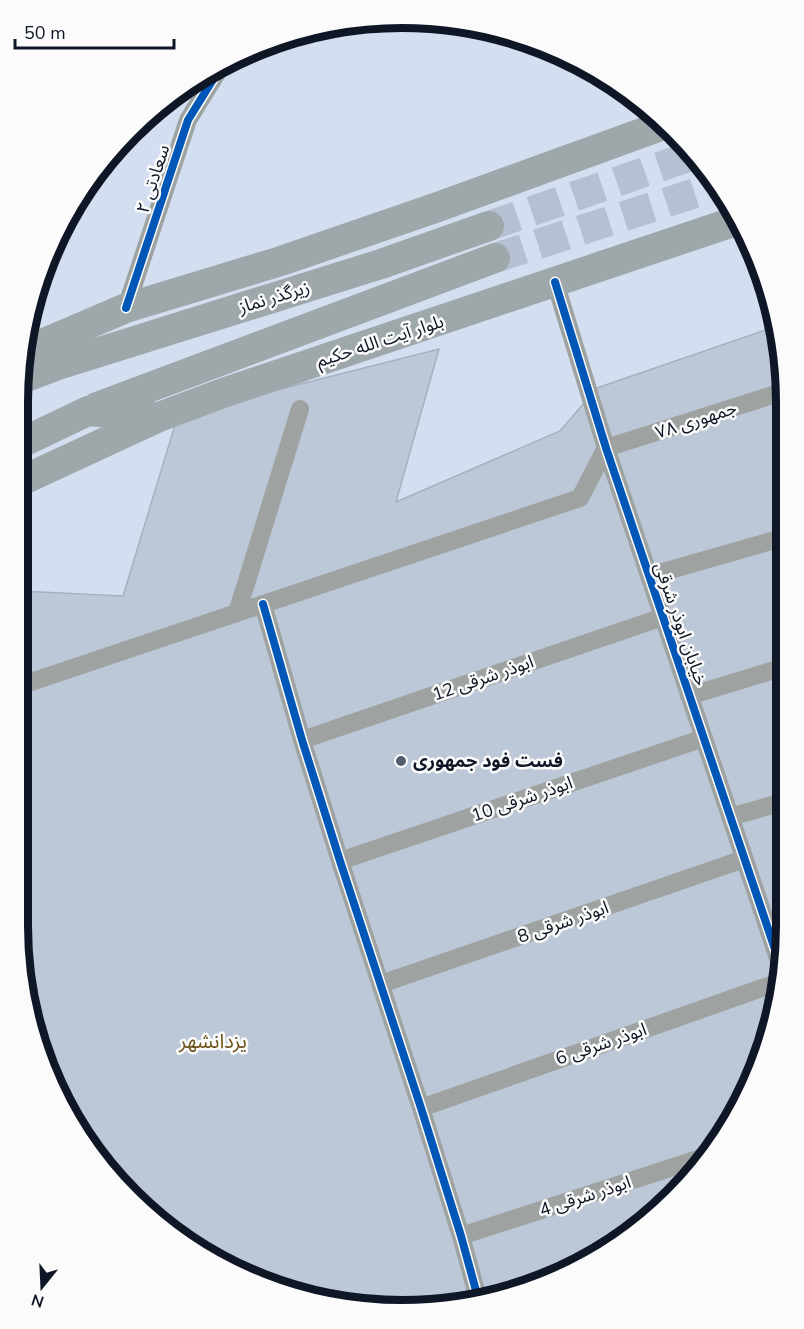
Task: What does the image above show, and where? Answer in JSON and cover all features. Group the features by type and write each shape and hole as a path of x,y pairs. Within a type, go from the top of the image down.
{"main road":[{"path":"33,347 126,308 292,258 655,128"},
{"name":"بلوار آیت الله حکیم","path":"88,411 159,417 223,393 729,223"},
{"name":"زیرگذر نماز","path":"29,376 381,264 489,226"},
{"path":"28,440 88,411 495,258"},
{"path":"28,478 159,417"}],"street":[{"name":"سعادتی ۲","path":"126,308 188,120 212,80"},
{"name":"خیابان ابوذر شرقی","path":"555,282 606,448 744,859 776,933"},
{"name":"جمهوری ۷۸","path":"606,448 776,394"},
{"path":"237,613 300,409"},
{"path":"28,683 580,498 606,448"},
{"path":"649,576 776,539"},
{"path":"263,604 340,861 421,1108 477,1293"},
{"name":"ابوذر شرقی 12","path":"303,740 663,617"},
{"path":"689,696 776,669"},
{"name":"ابوذر شرقی 10","path":"340,861 704,738"},
{"path":"730,817 776,804"},
{"name":"ابوذر شرقی 8","path":"381,984 744,859"},
{"name":"ابوذر شرقی 6","path":"421,1108 770,985"},
{"name":"ابوذر شرقی 4","path":"461,1236 693,1161"}],"building":[{"name":"فست فود جمهوری","path":"768,329 776,402 776,927 768,1000 756,1047 737,1092 713,1135 683,1173 648,1208 610,1238 567,1262 499,1288 426,1300 378,1300 353,1297 282,1281 237,1262 194,1238 138,1191 91,1135 67,1092 48,1047 36,1000 29,951 28,591 123,596 178,415 439,349 396,502 560,431 597,388"}],"tunnel":[{"path":"489,226 685,158"},
{"path":"495,258 709,189"}],"cycle path":[{"path":"126,308 188,120 212,80"},
{"path":"555,282 606,448 775,949"},
{"path":"263,604 302,740 421,1108 477,1293"}],"place":[{"name":"فست فود جمهوری","path":"401,761"}],"district":[{"name":"یزدانشهر","path":"213,1041"}]}
